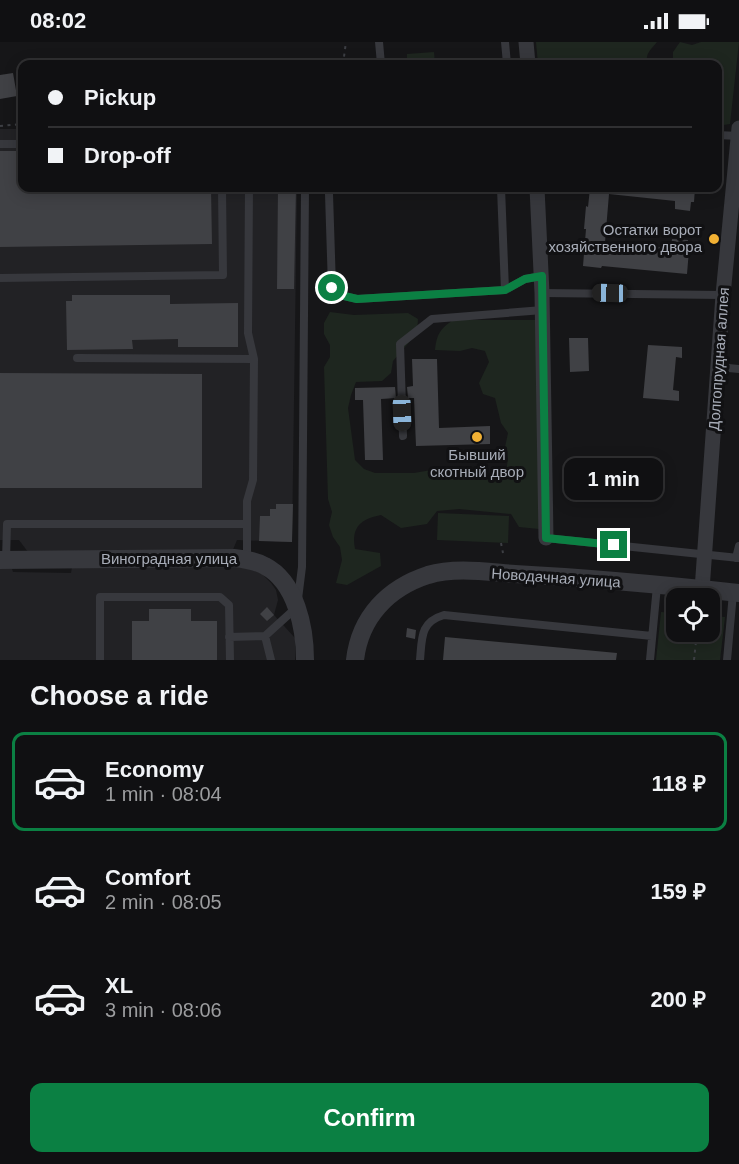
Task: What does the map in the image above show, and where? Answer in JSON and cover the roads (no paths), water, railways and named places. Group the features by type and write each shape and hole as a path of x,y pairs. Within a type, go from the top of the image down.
{"street":[{"path":"526,42 528,60"},
{"name":"Долгопрудная аллея","path":"702,588 723,295 739,134"},
{"path":"537,192 543,293 546,538"},
{"name":"Виноградная улица","path":"3,560 234,558 264,565 278,574 297,608 303,630 305,660"},
{"name":"Новодачная улица","path":"355,660 362,631 381,602 411,581 431,574 449,571 542,576 680,588"},
{"name":"Новодачная улица","path":"720,592 736,593"}],"lane":[{"path":"379,42 381,60"},
{"path":"505,42 507,60"},
{"path":"722,135 739,134"},
{"path":"0,144 18,144"},
{"path":"0,278 223,275 222,192"},
{"path":"247,560 248,501 253,480 254,359 248,333 249,192"},
{"path":"230,637 265,636 297,608 302,567 305,192"},
{"path":"329,192 332,288 340,295 357,299 505,290 525,279 542,276"},
{"path":"501,192 505,290"},
{"path":"543,293 723,295"},
{"path":"403,436 400,344 432,319 543,310"},
{"path":"77,358 254,359"},
{"path":"718,367 739,369"},
{"path":"3,560 7,524 248,524"},
{"path":"546,538 737,558 739,546"},
{"path":"650,660 657,586"},
{"path":"727,660 736,593"},
{"path":"100,660 100,597 220,597 229,605 230,660"},
{"path":"420,660 423,633 427,624 444,615 652,636"},
{"path":"265,636 271,660"}],"place":[{"name":"Остатки ворот хозяйственного двора","path":"714,239"},
{"name":"Бывший скотный двор","path":"477,437"}]}
